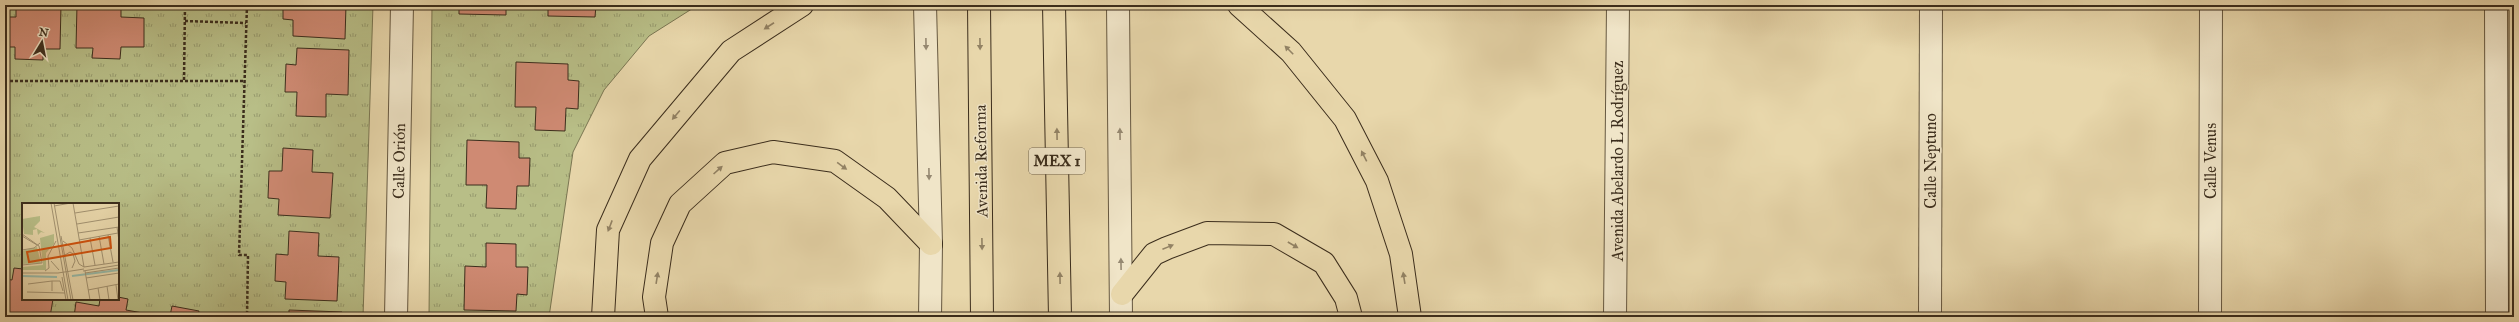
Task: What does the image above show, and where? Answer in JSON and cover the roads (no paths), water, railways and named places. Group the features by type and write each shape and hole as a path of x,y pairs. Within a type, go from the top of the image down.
{"main road":[{"path":"603,317 608,230 640,160 731,50 802,5"},
{"name":"Avenida Reforma","path":"979,5 982,317"},
{"name":"MEX 1","path":"1054,5 1060,317"},
{"path":"1239,5 1291,52 1345,119 1377,181 1401,254 1410,317"},
{"path":"657,317 654,297 662,243 680,204 726,164 773,152 835,160 887,198 931,244"},
{"path":"1122,294 1154,254 1167,248 1207,233 1274,234 1324,263 1346,298 1351,317"}],"street":[{"name":"Calle Orión","path":"396,317 402,5"},
{"path":"926,5 931,244 930,317"},
{"path":"1118,5 1122,294 1121,317"},
{"name":"Avenida Abelardo L Rodríguez","path":"1615,317 1618,5"},
{"name":"Calle Neptuno","path":"1930,317 1931,5"},
{"name":"Calle Venus","path":"2210,317 2211,5"},
{"path":"2496,5 2497,317"}]}
